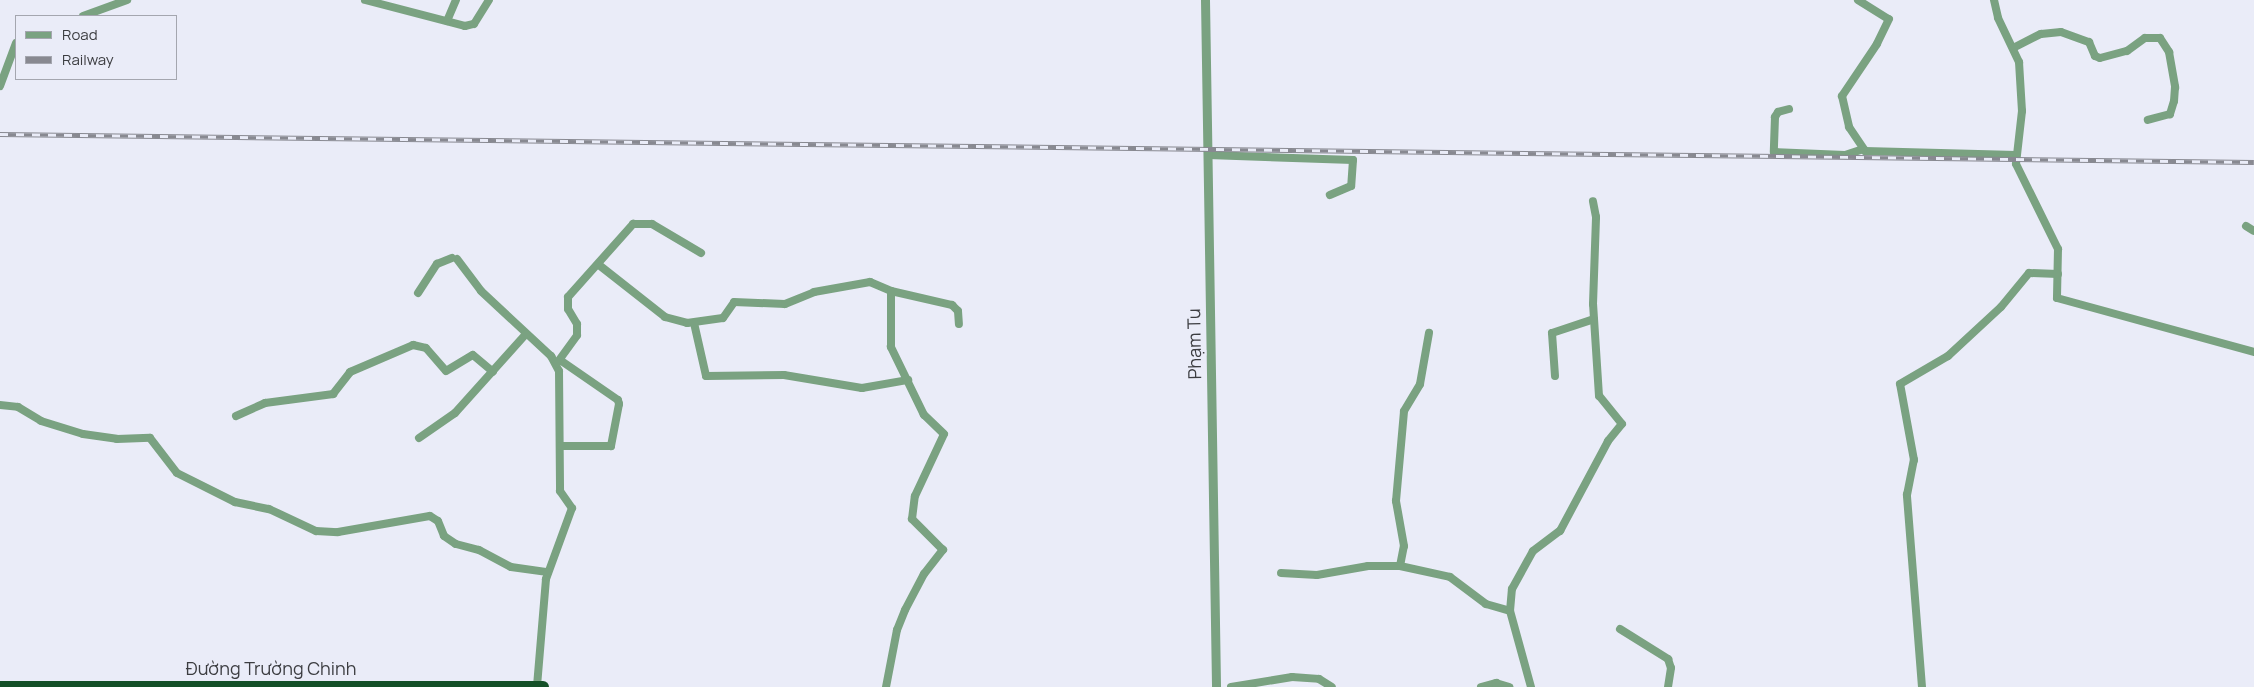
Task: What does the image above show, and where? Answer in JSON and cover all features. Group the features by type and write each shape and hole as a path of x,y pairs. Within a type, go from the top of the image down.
{"highway":[{"name":"Đường Trường Chinh","path":"0,687 543,687"}],"street":[{"path":"86,15 126,0"},
{"path":"365,0 471,26 489,0"},
{"path":"447,21 456,0"},
{"name":"Phạm Tu","path":"1205,0 1216,687"},
{"path":"1858,0 1889,18 1877,44 1842,96 1849,127 1862,149 1869,152 2016,155"},
{"path":"1994,0 1998,18 2014,47 2019,62 2022,112 2016,155 2019,170 2056,243 2058,274 2056,294 2062,301 2254,352"},
{"path":"2014,47 2041,34 2061,32 2089,42 2095,56 2100,58 2127,51 2145,38 2160,38 2169,52 2172,66 2174,101 2170,114 2148,120"},
{"path":"0,86 15,46"},
{"path":"1789,109 1778,112 1775,116 1774,152 1845,155 1862,149"},
{"path":"1208,156 1353,160 1351,186 1346,191 1330,194"},
{"path":"1531,687 1510,611 1512,588 1533,551 1560,531 1608,440 1622,424 1599,396 1594,319 1596,217 1593,201"},
{"path":"537,686 548,572 572,508 560,491 558,361 578,330 568,309 568,297 599,265 634,224 652,224 701,253"},
{"path":"2246,226 2254,231"},
{"path":"418,292 437,264 455,258 481,291 526,334 558,361 619,402 610,446 560,446"},
{"path":"599,265 664,317 694,323 724,318 730,304 737,301 785,304 814,292 862,282 876,284 891,291 952,306 958,311 959,324"},
{"path":"1922,687 1907,495 1914,460 1900,384 1948,356 2001,307 2030,273 2058,274"},
{"path":"886,687 898,630 905,610 924,574 943,550 912,519 915,496 944,434 924,415 891,347 891,291"},
{"path":"1556,376 1552,333 1594,319"},
{"path":"694,323 706,376 784,375 862,388 908,380"},
{"path":"1400,566 1404,546 1396,501 1404,411 1420,384 1429,333"},
{"path":"419,438 455,413 526,334"},
{"path":"236,416 265,403 333,394 350,372 413,345 426,348 446,370 473,355 493,372"},
{"path":"0,405 18,407 41,421 83,434 117,439 150,438 178,473 235,502 269,509 316,531 338,532 430,516 438,521 444,536 456,544 479,550 511,567 548,572"},
{"path":"1281,573 1317,575 1368,566 1400,566 1450,577 1486,604 1510,611"},
{"path":"1620,629 1668,659 1671,668 1668,687"},
{"path":"1231,687 1292,677 1320,679 1332,687"},
{"path":"1482,687 1496,683 1509,687"}],"railway":[{"path":"0,134 2254,162"}]}
